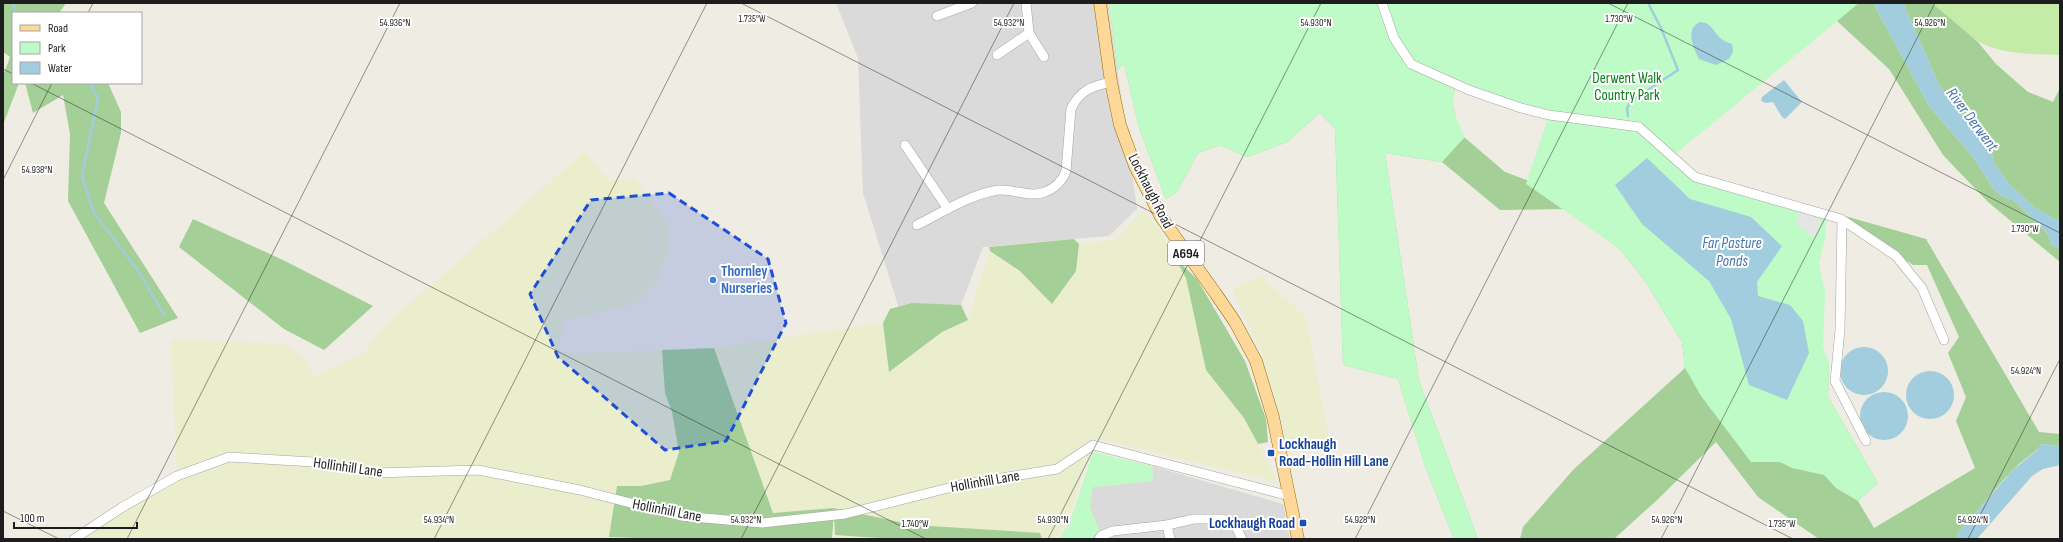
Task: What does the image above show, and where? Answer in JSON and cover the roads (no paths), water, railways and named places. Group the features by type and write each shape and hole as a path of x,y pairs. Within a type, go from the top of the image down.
{"main road":[{"name":"Lockhaugh Road","path":"1100,3 1111,82 1120,125 1135,166 1161,217 1224,305 1256,361 1273,417 1290,496"},
{"name":"A694","path":"1290,496 1298,539"}],"street":[{"path":"937,16 972,3"},
{"path":"1026,3 1029,33 1044,57"},
{"path":"1382,3 1394,38 1411,64 1469,90 1521,108 1549,115 1639,127 1695,177 1842,220 1896,256 1922,288 1944,340"},
{"path":"997,55 1029,33"},
{"path":"917,225 948,209 987,192 1000,190 1043,193 1058,184 1063,179 1066,172 1071,109 1075,100 1083,92 1096,85 1111,82"},
{"path":"905,145 948,209"},
{"path":"1842,220 1840,330 1835,381 1866,441"},
{"name":"Hollinhill Lane","path":"74,539 121,508 177,476 229,457 313,462 374,473 478,470 580,490 682,516 762,523 844,514 964,484 1057,470 1093,445 1290,496"},
{"path":"1099,539 1101,536 1113,531 1167,525 1194,520 1222,519 1236,527 1242,539"},
{"path":"1167,525 1170,539"}],"water":[{"path":"1873,3 1903,3 1940,87 1991,150 1994,163 2008,183 2035,208 2060,222 2060,249 2051,244 2048,234 2019,205 2013,200 2002,196 1993,188 1973,157 1929,106"},
{"path":"1700,22 1704,22 1712,27 1721,39 1732,44 1733,52 1729,59 1716,65 1699,59 1693,45 1691,34 1695,25"},
{"path":"1784,80 1802,102 1785,119 1782,117 1773,102 1766,103 1761,101 1762,97"},
{"name":"Far Pasture Ponds","path":"1647,158 1690,199 1751,217 1782,246 1757,282 1758,296 1790,305 1803,321 1809,353 1787,400 1749,385 1731,319 1709,281 1642,224 1615,185"},
{"path":"1859,347 1869,347 1878,351 1884,357 1887,362 1887,380 1878,391 1869,395 1859,395 1850,391 1844,385 1840,376 1840,366 1844,357 1850,351"},
{"path":"1925,371 1935,371 1944,375 1950,381 1953,386 1953,404 1944,415 1935,419 1925,419 1916,415 1910,409 1906,400 1906,390 1910,381 1916,375"},
{"path":"1879,392 1889,392 1898,396 1904,402 1907,407 1907,425 1898,436 1889,440 1879,440 1870,436 1864,430 1860,421 1860,411 1864,402 1870,396"},
{"path":"2042,444 2060,446 2060,465 2043,469 2032,476 1977,539 1956,539 1960,530 2014,469"}],"waterway":[{"path":"13,3 15,12"},
{"path":"1628,116 1627,109 1630,102 1678,70 1661,28 1648,3"},
{"path":"90,84 98,98 82,176 94,213 139,272 165,316"}],"place":[{"name":"Thornley Nurseries","path":"713,280"},
{"name":"Lockhaugh Road-Hollin Hill Lane","path":"1271,453"},
{"name":"Lockhaugh Road","path":"1303,523"}],"park label":[{"name":"Derwent Walk Country Park","path":"1627,86"}],"water label":[{"name":"River Derwent","path":"1973,119"}]}
